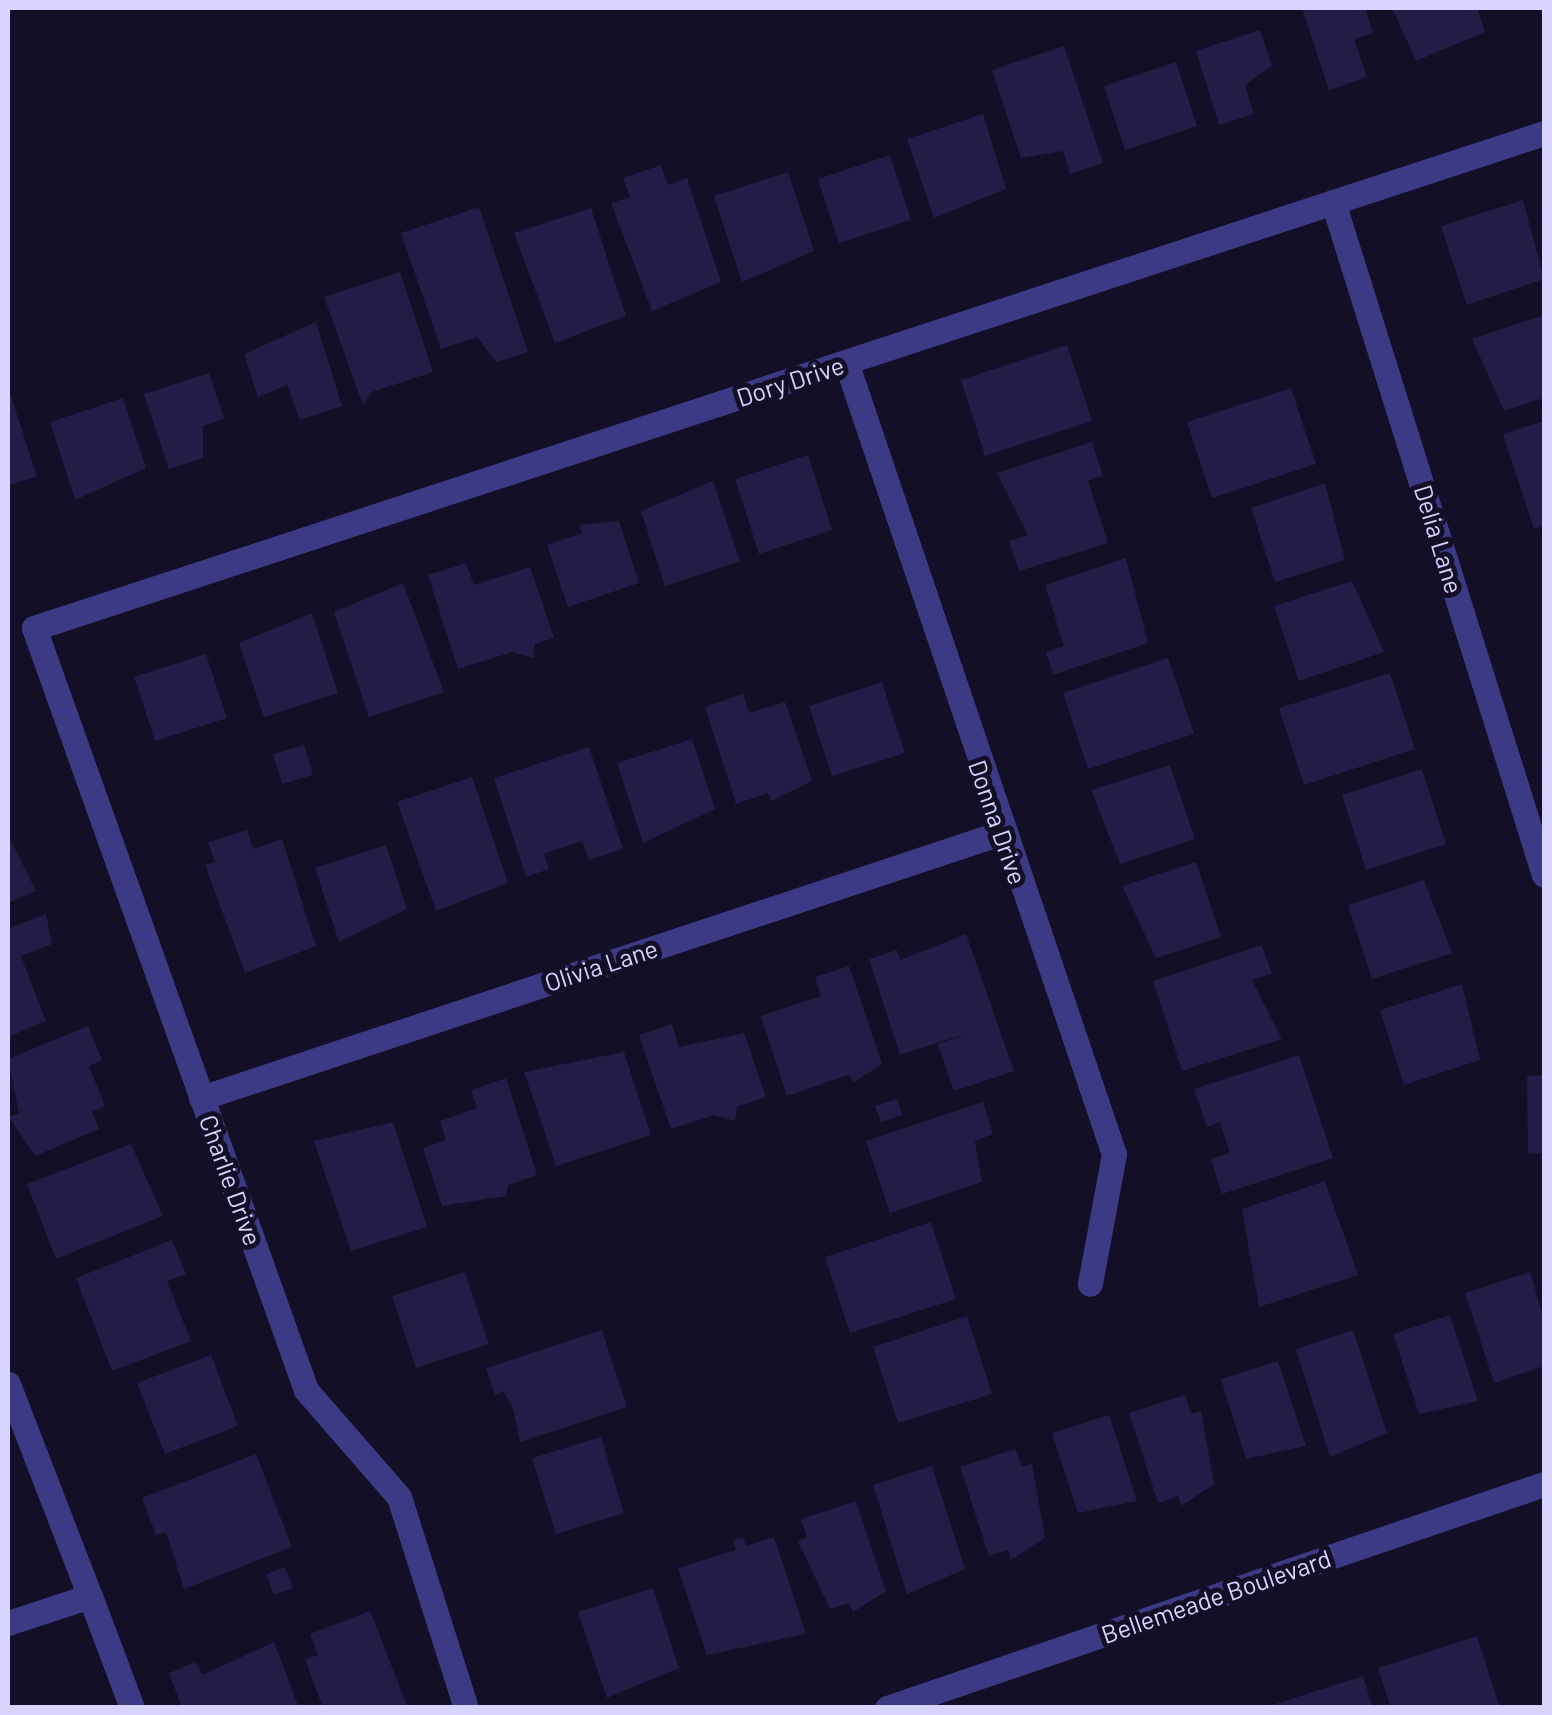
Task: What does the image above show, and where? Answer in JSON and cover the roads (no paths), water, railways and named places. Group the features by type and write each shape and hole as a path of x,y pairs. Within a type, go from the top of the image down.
{"street":[{"name":"Dory Drive","path":"34,628 1544,133"},
{"name":"Delia Lane","path":"1334,202 1544,875"},
{"name":"Donna Drive","path":"846,362 1002,833 1114,1154 1090,1284"},
{"name":"Charlie Drive","path":"34,628 306,1390 399,1497 466,1708"},
{"name":"Olivia Lane","path":"202,1098 1002,833"},
{"path":"8,1384 132,1708"},
{"name":"Bellemeade Boulevard","path":"887,1708 1544,1484"},
{"path":"8,1623 90,1596"}]}
